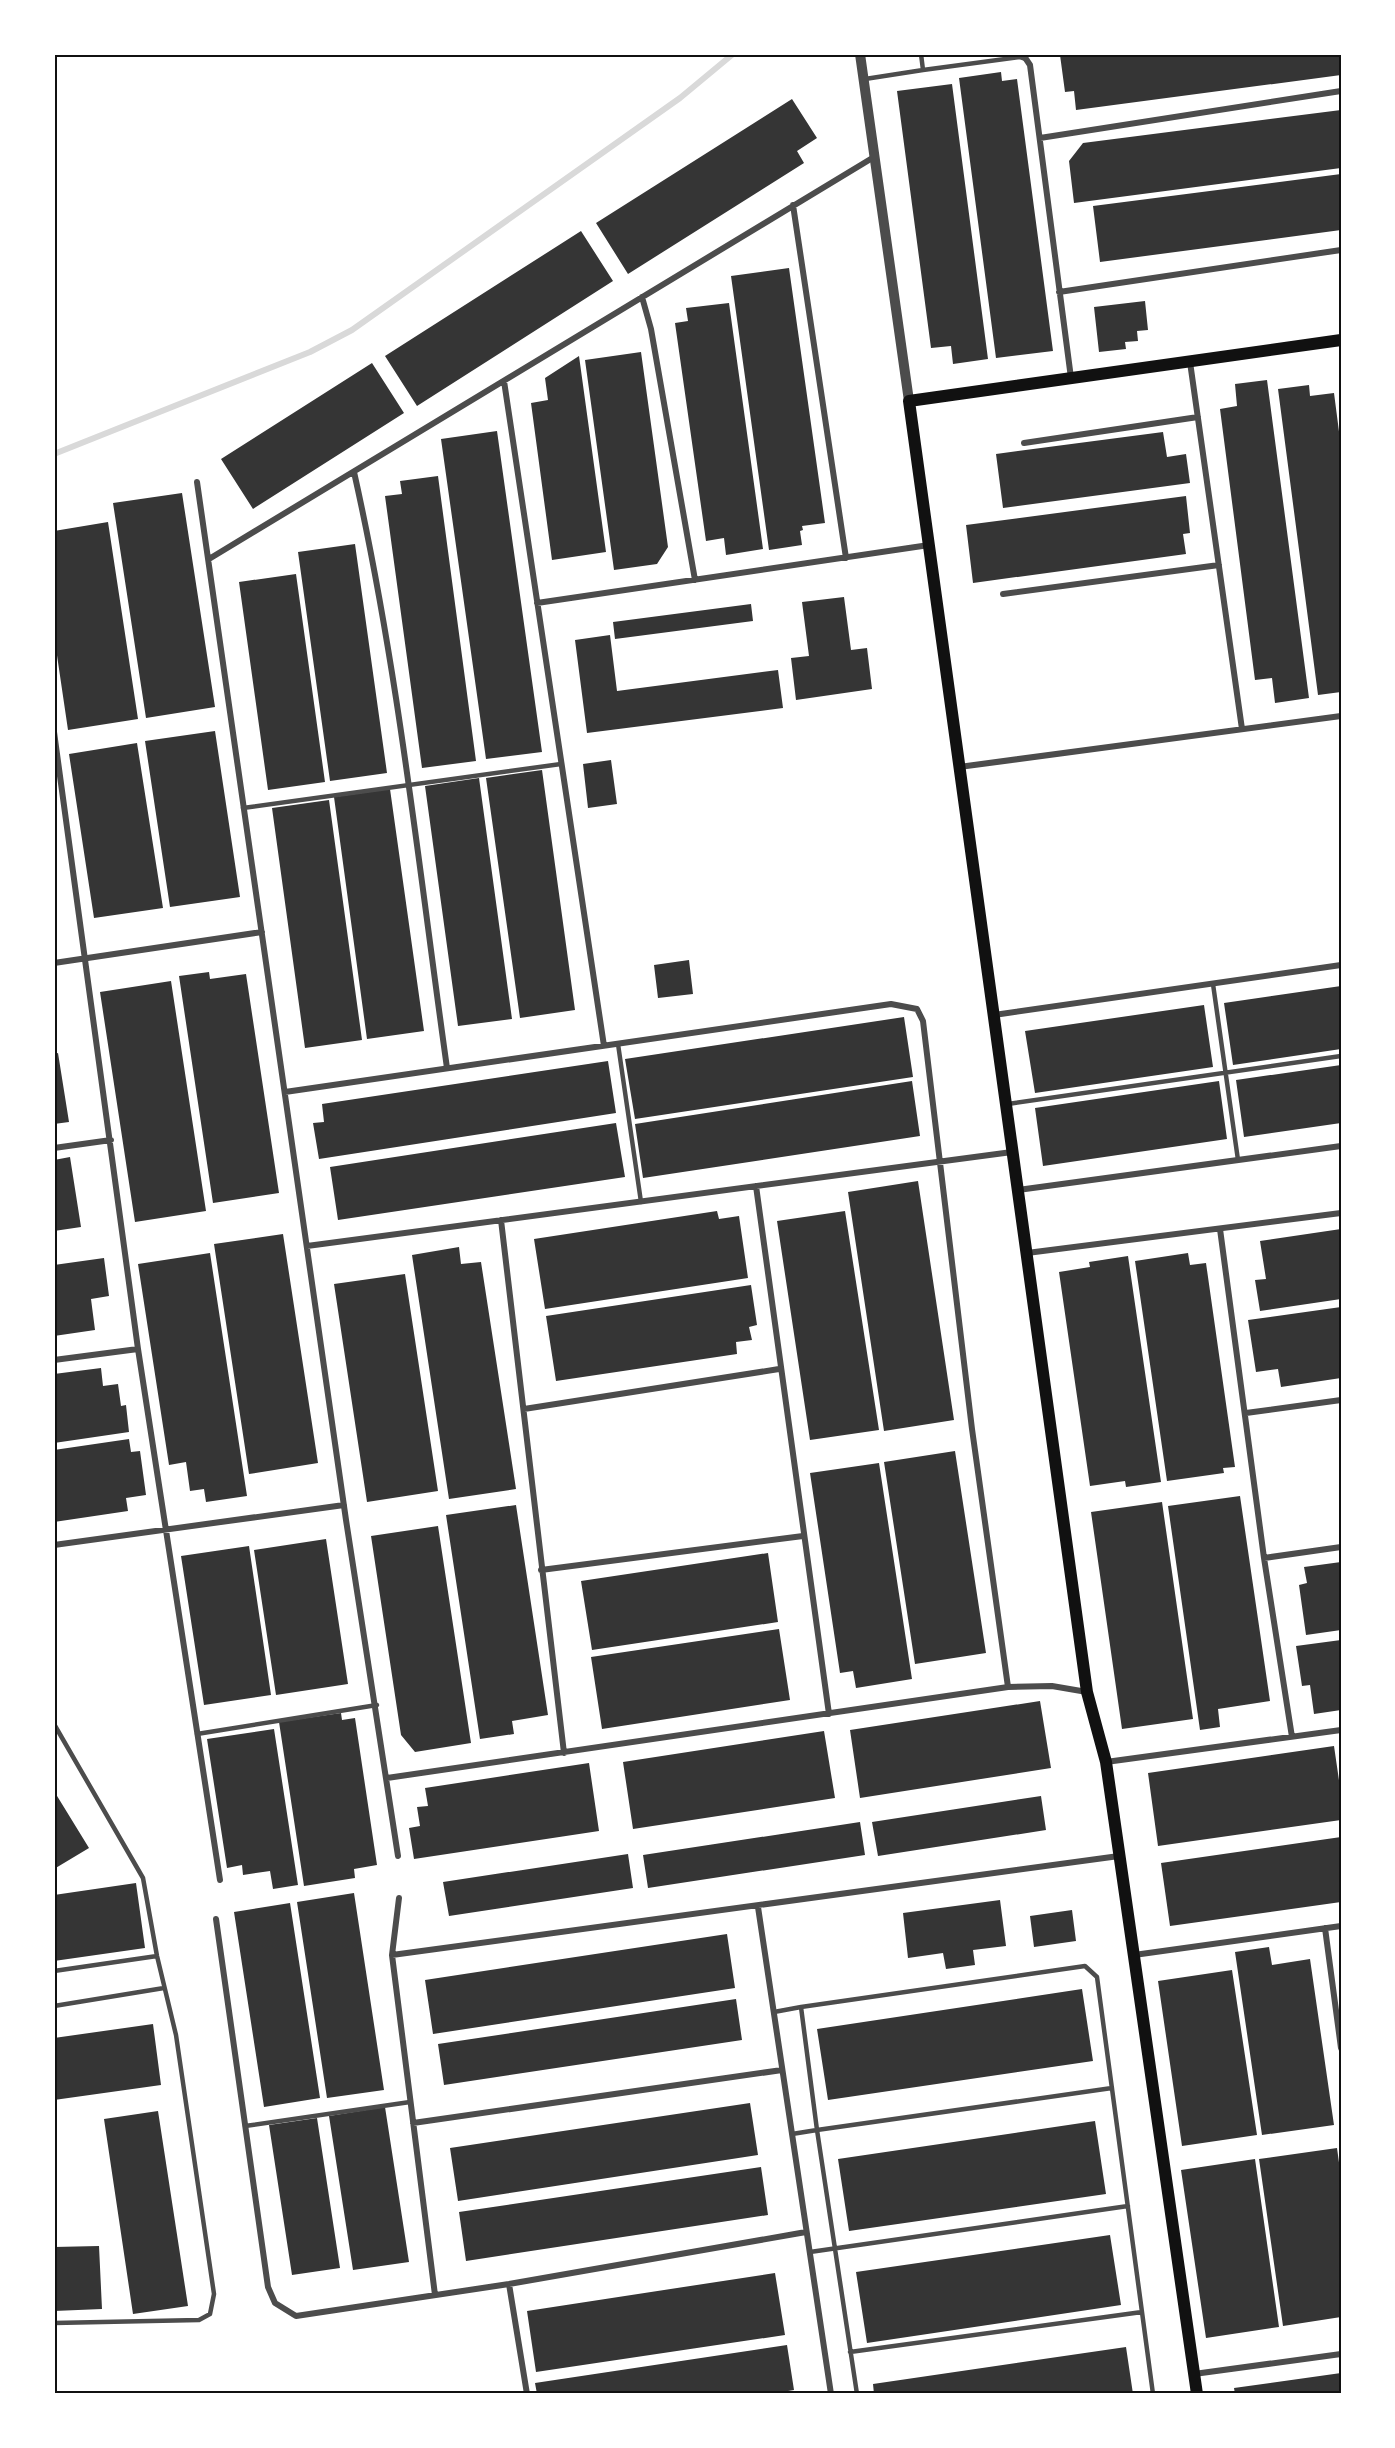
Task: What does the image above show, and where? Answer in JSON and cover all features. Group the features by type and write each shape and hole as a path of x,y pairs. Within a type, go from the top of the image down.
{"main road":[{"path":"1197,2394 1133,1955 1121,1856 1106,1762 1087,1692 909,401 1341,340"}],"street":[{"path":"860,54 909,401"},
{"path":"1026,59 1030,65 1071,378"},
{"path":"1040,138 1341,91"},
{"path":"209,559 874,157"},
{"path":"793,205 846,558"},
{"path":"1059,292 1341,250"},
{"path":"642,297 651,329 695,580"},
{"path":"1190,362 1242,729"},
{"path":"504,381 604,1046"},
{"path":"1024,443 1198,417"},
{"path":"354,472 371,549 408,786 447,1068"},
{"path":"197,482 344,1505 377,1705 398,1856"},
{"path":"537,603 929,546"},
{"path":"1003,594 1219,565"},
{"path":"959,766 1341,716"},
{"path":"54,732 56,776 86,959 138,1349 220,1880"},
{"path":"54,963 262,932"},
{"path":"993,1015 1341,965"},
{"path":"285,1092 891,1004 917,1010 923,1021 1008,1687"},
{"path":"54,1148 111,1140"},
{"path":"1018,1190 1341,1146"},
{"path":"307,1246 1012,1152"},
{"path":"756,1186 779,1369 829,1714"},
{"path":"1026,1254 1341,1213"},
{"path":"501,1220 564,1753"},
{"path":"1220,1228 1264,1558 1292,1737"},
{"path":"54,1360 138,1349"},
{"path":"524,1409 779,1369"},
{"path":"1246,1413 1341,1400"},
{"path":"54,1545 344,1505"},
{"path":"541,1570 803,1536"},
{"path":"1264,1558 1341,1547"},
{"path":"387,1778 1008,1687 1052,1686 1087,1692"},
{"path":"1106,1762 1341,1730"},
{"path":"392,1955 1121,1856"},
{"path":"399,1898 392,1955 435,2295"},
{"path":"758,1907 831,2394"},
{"path":"216,1919 268,2287 275,2303 296,2316 508,2284 807,2232"},
{"path":"1133,1955 1341,1926"},
{"path":"1325,1928 1341,2048"},
{"path":"413,2122 782,2070"},
{"path":"508,2284 527,2394"},
{"path":"1194,2374 1341,2354"}],"lane":[{"path":"921,54 923,70"},
{"path":"864,79 1020,57 1026,59"},
{"path":"243,808 561,764"},
{"path":"1213,984 1239,1160"},
{"path":"618,1044 641,1202"},
{"path":"1005,1104 1341,1056"},
{"path":"197,1734 377,1705"},
{"path":"54,1724 141,1871 157,1956 176,2035 214,2304 210,2314 200,2320 54,2323"},
{"path":"54,1971 157,1956"},
{"path":"774,2012 1085,1966 1097,1977 1153,2394"},
{"path":"54,2006 164,1988"},
{"path":"801,2007 857,2394"},
{"path":"792,2134 1112,2088"},
{"path":"244,2127 410,2102"},
{"path":"810,2252 1128,2206"},
{"path":"850,2352 1142,2312"}],"building":[{"path":"1341,54 1341,75 1076,110 1074,91 1065,92 1060,55"},
{"path":"1001,72 1002,81 1017,79 1053,351 996,358 959,78"},
{"path":"952,84 988,359 953,364 951,346 931,348 897,91"},
{"path":"792,99 817,138 797,151 804,163 628,274 596,223"},
{"path":"1341,110 1341,168 1074,203 1069,161 1083,143"},
{"path":"1341,174 1341,230 1100,262 1093,206"},
{"path":"581,231 613,281 417,406 385,356"},
{"path":"789,268 825,523 802,526 803,530 800,531 802,545 769,550 731,276"},
{"path":"1145,301 1148,330 1137,331 1138,341 1125,342 1126,349 1099,352 1094,307"},
{"path":"729,303 763,549 726,555 724,538 706,541 675,323 688,321 686,308"},
{"path":"641,352 668,547 657,564 614,570 585,360"},
{"path":"579,356 606,552 552,560 531,403 548,400 545,378"},
{"path":"372,363 404,413 253,509 221,459"},
{"path":"1267,380 1309,698 1275,703 1272,678 1255,680 1220,409 1237,406 1235,384"},
{"path":"1309,385 1310,396 1334,393 1341,447 1341,692 1318,695 1278,389"},
{"path":"497,431 542,752 486,759 441,439"},
{"path":"1163,432 1167,457 1186,454 1190,483 1003,508 996,454"},
{"path":"438,476 476,761 422,768 385,496 402,494 400,481"},
{"path":"182,493 215,707 146,718 113,503"},
{"path":"1186,496 1190,533 1183,534 1186,554 973,583 966,525"},
{"path":"108,522 138,719 68,730 54,635 54,531"},
{"path":"355,544 387,773 330,781 298,552"},
{"path":"296,574 325,782 268,790 239,582"},
{"path":"844,597 851,650 867,648 872,689 796,700 791,658 809,656 802,602"},
{"path":"751,604 753,621 615,639 613,622"},
{"path":"610,635 617,691 778,670 783,708 587,733 575,640"},
{"path":"215,731 240,897 170,907 145,741"},
{"path":"137,743 163,908 94,918 69,754"},
{"path":"611,760 617,804 588,808 583,764"},
{"path":"542,770 575,1010 520,1018 486,778"},
{"path":"479,778 512,1019 458,1026 425,786"},
{"path":"390,789 424,1031 367,1039 334,797"},
{"path":"329,800 362,1040 305,1048 272,808"},
{"path":"689,960 693,994 658,998 654,965"},
{"path":"209,972 210,979 246,974 279,1193 213,1203 179,976"},
{"path":"171,981 206,1211 135,1222 100,992"},
{"path":"1341,986 1341,1049 1233,1065 1224,1003"},
{"path":"1204,1005 1213,1067 1035,1093 1025,1031"},
{"path":"904,1017 913,1077 635,1119 625,1059"},
{"path":"58,1053 69,1122 54,1124 54,1054"},
{"path":"608,1061 616,1113 319,1159 313,1123 324,1122 322,1104"},
{"path":"1341,1065 1341,1123 1244,1137 1236,1080"},
{"path":"912,1081 920,1136 643,1178 635,1124"},
{"path":"1219,1081 1227,1139 1043,1166 1035,1108"},
{"path":"616,1123 625,1177 338,1220 330,1167"},
{"path":"70,1157 81,1227 54,1231 54,1160"},
{"path":"918,1181 954,1420 884,1431 848,1192"},
{"path":"717,1211 719,1219 739,1216 748,1278 545,1309 534,1239"},
{"path":"845,1211 879,1430 810,1440 777,1221"},
{"path":"1341,1229 1341,1299 1260,1311 1255,1280 1266,1279 1260,1241"},
{"path":"283,1234 318,1463 249,1474 214,1244"},
{"path":"459,1247 461,1264 481,1262 516,1489 449,1499 412,1255"},
{"path":"210,1253 247,1496 206,1502 204,1489 190,1491 186,1462 169,1465 138,1264"},
{"path":"1188,1253 1190,1265 1206,1263 1235,1467 1223,1468 1224,1473 1167,1481 1135,1261"},
{"path":"1128,1256 1161,1482 1126,1487 1125,1481 1090,1486 1059,1272 1090,1267 1089,1262"},
{"path":"104,1258 109,1296 91,1299 95,1330 54,1336 54,1265"},
{"path":"405,1274 438,1491 367,1502 334,1284"},
{"path":"751,1285 757,1325 749,1327 752,1340 736,1342 737,1354 556,1381 546,1316"},
{"path":"1341,1307 1341,1378 1281,1387 1278,1369 1256,1372 1248,1320"},
{"path":"101,1368 103,1386 118,1384 121,1406 126,1405 129,1432 54,1443 54,1374"},
{"path":"129,1439 131,1452 140,1451 146,1495 126,1498 128,1511 54,1522 54,1450"},
{"path":"955,1451 986,1653 915,1664 884,1462"},
{"path":"879,1463 912,1679 856,1688 853,1671 840,1673 810,1473"},
{"path":"1240,1496 1270,1701 1218,1709 1220,1727 1200,1730 1168,1506"},
{"path":"1162,1502 1193,1719 1122,1729 1091,1512"},
{"path":"516,1505 548,1715 512,1721 514,1734 480,1739 446,1515"},
{"path":"438,1526 471,1743 415,1752 401,1735 371,1536"},
{"path":"326,1539 348,1684 276,1695 254,1550"},
{"path":"249,1546 271,1695 204,1705 181,1556"},
{"path":"768,1553 778,1622 592,1650 581,1581"},
{"path":"1341,1562 1341,1630 1306,1635 1299,1585 1307,1583 1304,1567"},
{"path":"779,1629 790,1700 602,1729 591,1657"},
{"path":"1341,1640 1341,1710 1314,1714 1310,1685 1302,1686 1296,1646"},
{"path":"1040,1701 1051,1768 860,1798 850,1730"},
{"path":"341,1713 342,1720 355,1718 377,1865 354,1869 355,1878 304,1886 279,1722"},
{"path":"274,1729 298,1885 273,1889 270,1871 243,1875 242,1865 227,1868 207,1739"},
{"path":"824,1731 835,1798 633,1829 623,1762"},
{"path":"1334,1746 1341,1794 1341,1820 1158,1846 1148,1773"},
{"path":"589,1763 599,1831 414,1859 409,1828 420,1826 417,1807 428,1806 425,1788"},
{"path":"54,1791 89,1848 54,1869"},
{"path":"1041,1796 1046,1830 878,1856 872,1822"},
{"path":"860,1822 865,1855 648,1888 643,1855"},
{"path":"1341,1837 1341,1902 1170,1926 1161,1863"},
{"path":"628,1854 633,1888 449,1916 443,1882"},
{"path":"136,1883 145,1948 54,1961 54,1895"},
{"path":"354,1893 384,2090 327,2098 297,1902"},
{"path":"1000,1900 1006,1946 973,1950 975,1965 946,1969 943,1953 908,1958 903,1913"},
{"path":"290,1903 320,2098 264,2107 234,1912"},
{"path":"1072,1910 1076,1941 1034,1947 1030,1916"},
{"path":"727,1934 735,1988 433,2034 425,1980"},
{"path":"1269,1947 1272,1965 1310,1959 1334,2125 1262,2135 1235,1952"},
{"path":"1232,1970 1257,2135 1182,2146 1158,1981"},
{"path":"1082,1989 1093,2061 828,2100 817,2029"},
{"path":"736,1999 742,2040 444,2085 438,2044"},
{"path":"153,2024 161,2085 54,2100 54,2038"},
{"path":"750,2103 758,2155 458,2201 450,2148"},
{"path":"385,2107 409,2262 353,2270 329,2116"},
{"path":"158,2111 188,2306 133,2314 104,2119"},
{"path":"317,2118 340,2268 292,2275 269,2125"},
{"path":"1095,2121 1106,2194 849,2231 838,2159"},
{"path":"1337,2148 1341,2177 1341,2317 1283,2326 1259,2159"},
{"path":"1255,2159 1279,2327 1206,2338 1181,2170"},
{"path":"761,2167 768,2215 466,2261 459,2212"},
{"path":"1110,2235 1121,2305 867,2343 856,2272"},
{"path":"99,2246 102,2309 54,2311 54,2247"},
{"path":"775,2273 785,2335 536,2372 527,2311"},
{"path":"787,2345 794,2390 770,2394 537,2394 535,2383"},
{"path":"1126,2347 1133,2394 874,2394 873,2384"},
{"path":"1341,2373 1341,2394 1235,2394 1234,2388"}],"waterway":[{"path":"54,454 310,352 352,330 680,98 733,54"}]}
